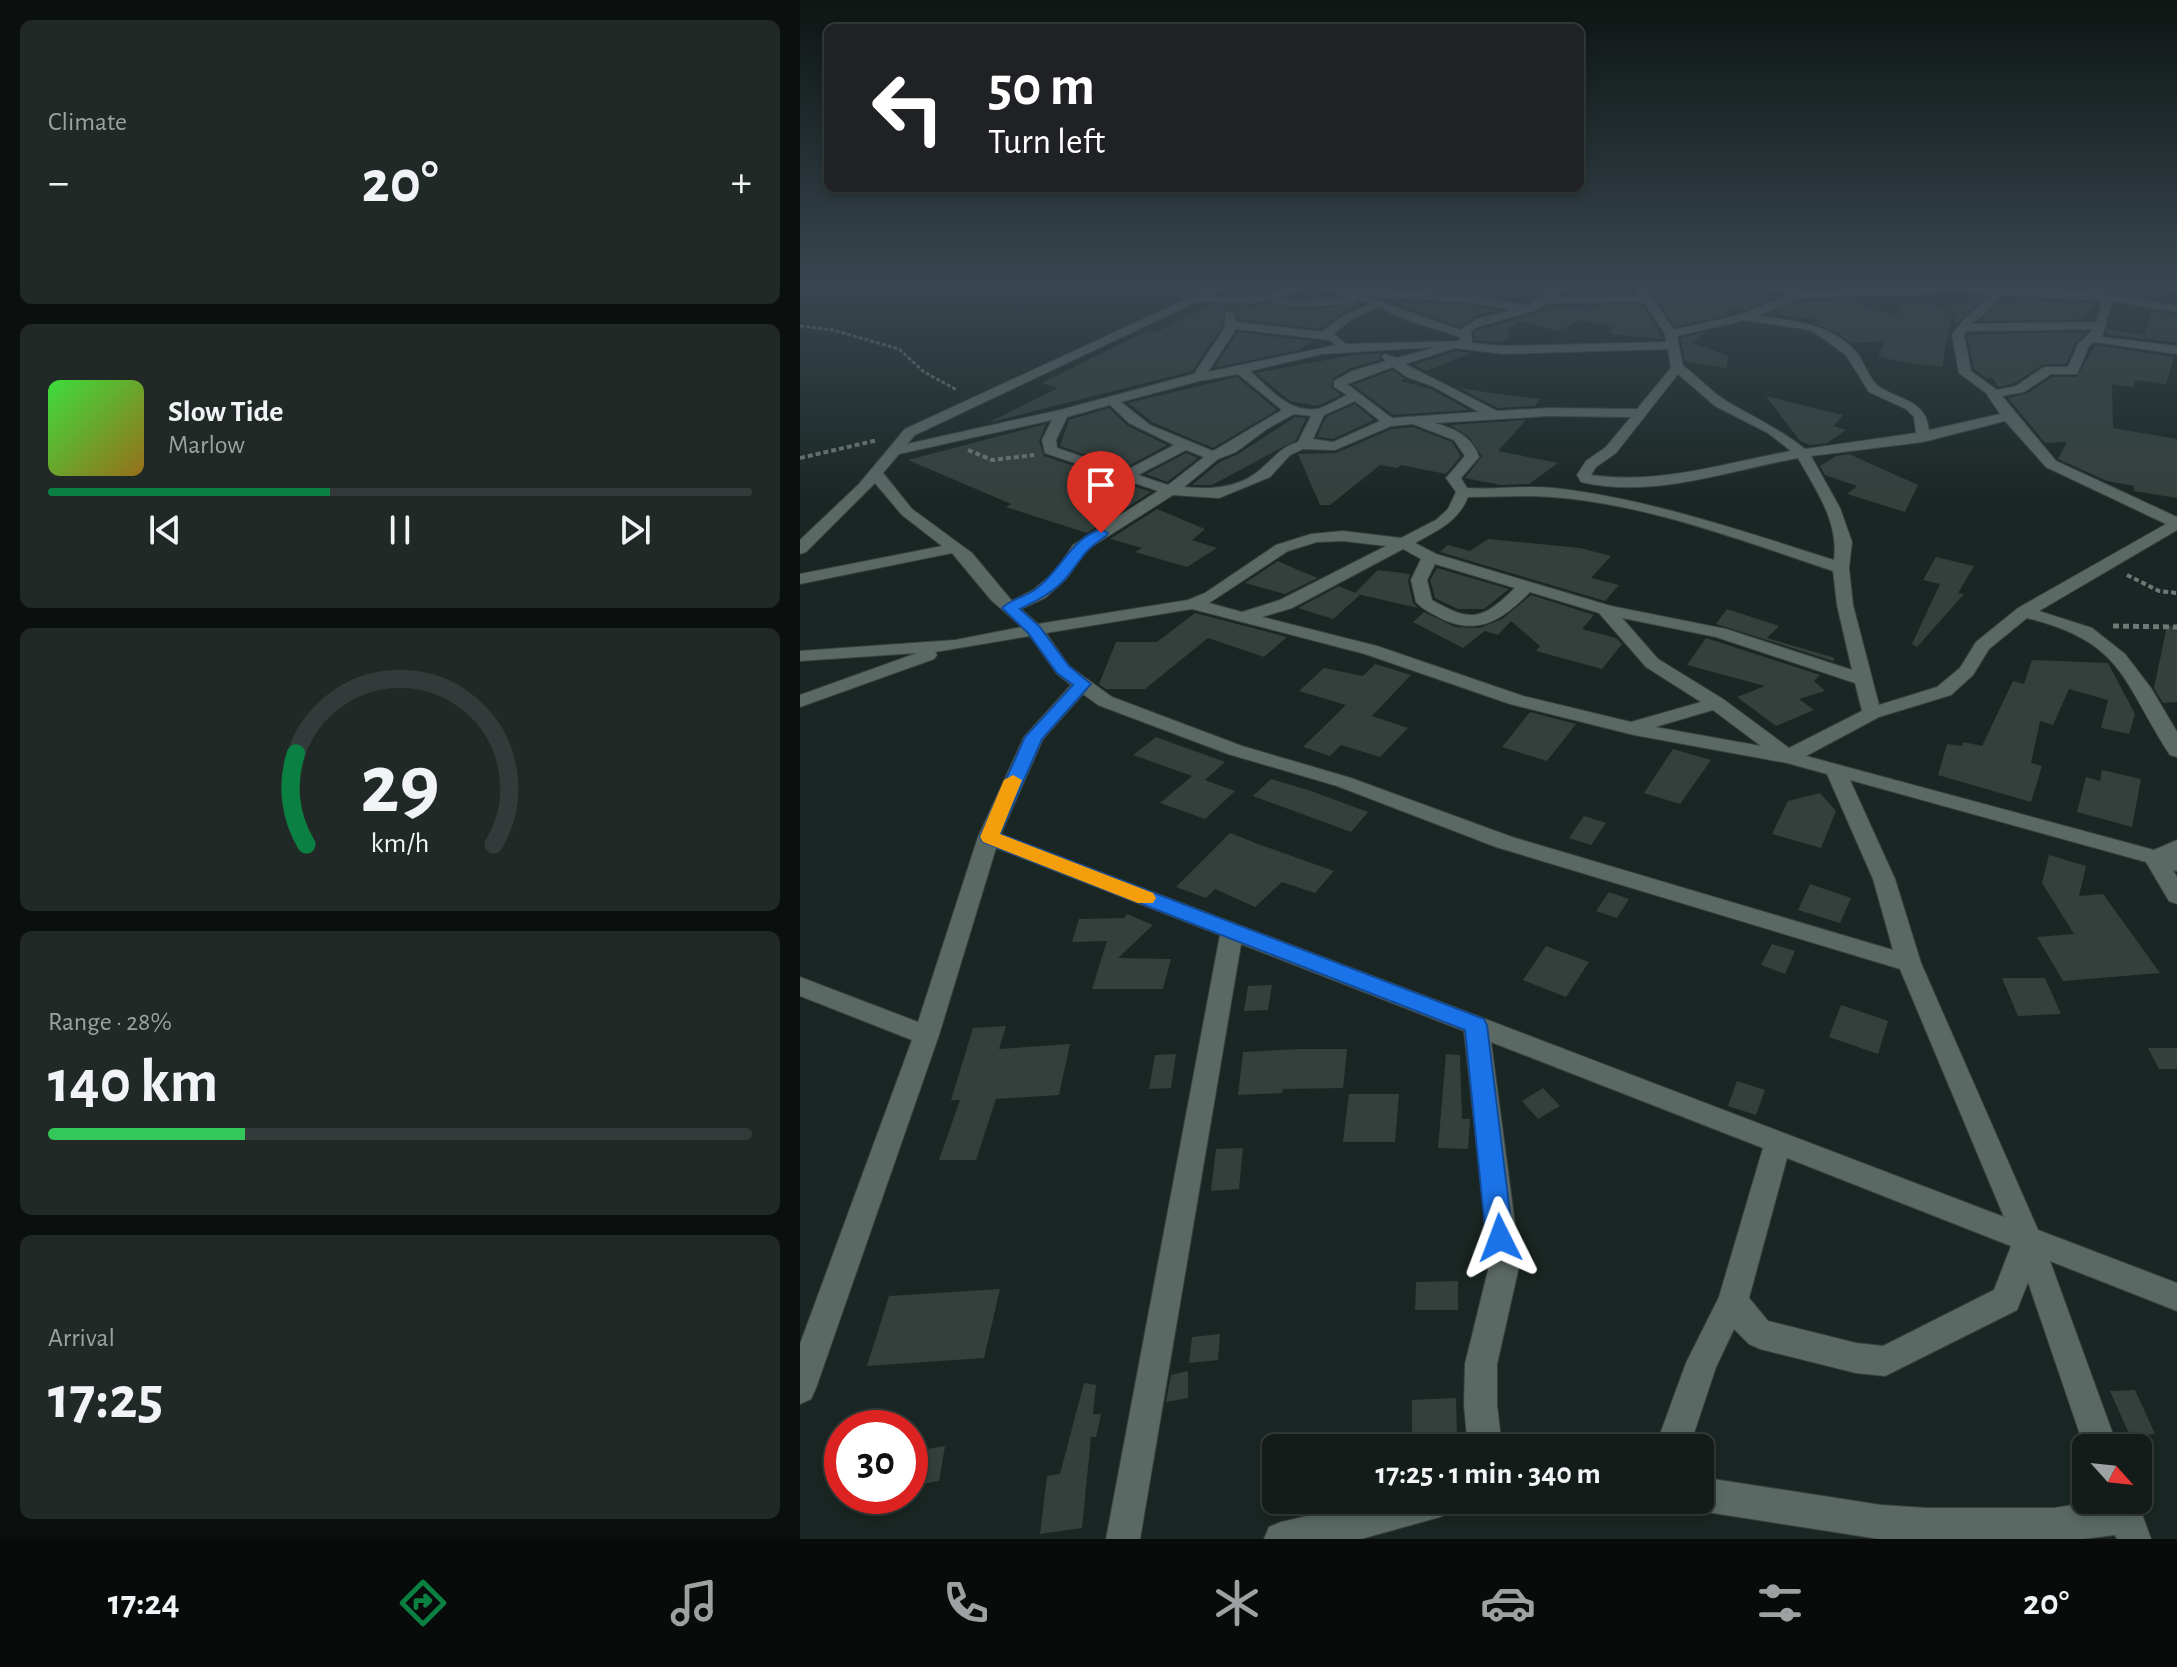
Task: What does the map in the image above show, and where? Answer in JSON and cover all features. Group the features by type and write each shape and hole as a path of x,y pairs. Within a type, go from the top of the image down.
{"street":[{"path":"800,549 876,474 910,432 1066,358"},
{"path":"1198,377 1211,358"},
{"path":"893,451 1062,414 1198,377 1294,358"},
{"path":"1387,358 1492,414"},
{"path":"1389,422 1369,404 1338,384 1341,380 1413,358"},
{"path":"1675,358 1677,368 1697,381 1720,403 1773,430 1802,453 1833,508 1844,542 1841,568 1845,605 1872,713"},
{"path":"1854,358 1873,389 1911,406 1921,416 1923,438"},
{"path":"1962,358 1965,373 1994,394 2008,416 2051,464 2177,524"},
{"path":"1994,394 2020,389 2048,370 2073,371 2078,358"},
{"path":"1677,368 1611,450 1591,464 1584,475 1586,479 1610,484 1650,482 1802,453 1923,438 2008,416"},
{"path":"1241,370 1279,404 1292,410 1319,413 1355,396"},
{"path":"1113,401 1120,412 1138,424 1213,456"},
{"path":"1010,608 1039,594 1061,575 1079,548 1186,480 1213,456 1231,449 1262,426 1292,410"},
{"path":"1304,443 1319,413"},
{"path":"1062,414 1049,440 1050,450 1168,490 1214,495 1265,474 1285,452 1304,443 1338,446 1389,422 1492,414 1638,413"},
{"path":"1407,420 1437,428 1465,442 1472,457 1453,478 1463,492"},
{"path":"1126,476 1187,444"},
{"path":"876,474 907,512 955,548 1010,608 1034,629 1063,670 1105,701 1191,735 1344,782 1504,842 1909,963"},
{"path":"1463,492 1546,492 1607,501 1752,539 1841,568"},
{"path":"1243,617 1286,604 1404,543 1455,511 1463,492"},
{"path":"1788,757 1872,713 1944,691 1958,682 1982,646 2024,612 2177,524"},
{"path":"800,656 955,645 1192,604 1211,597 1282,548 1316,537 1365,537 1404,543 1430,557 1605,609 1720,633 1864,680"},
{"path":"800,579 955,548"},
{"path":"1430,557 1419,580 1424,602 1459,620 1478,623 1492,620 1527,586"},
{"path":"1192,604 1383,654 1517,700 1632,728 1788,757 2010,816 2166,862"},
{"path":"1605,609 1652,663 1716,703 1788,757"},
{"path":"2024,612 2076,627 2096,637 2112,651 2172,733 2177,751"},
{"path":"800,701 955,645"},
{"path":"800,1388 926,1035 989,837 1034,737 1082,684"},
{"path":"1632,728 1716,703"},
{"path":"1836,771 1884,879 1909,963 2028,1240 2096,1434"},
{"path":"989,837 2177,1297"},
{"path":"2166,862 2177,847"},
{"path":"2166,862 2177,896"},
{"path":"1123,1539 1232,931"},
{"path":"800,986 926,1035"},
{"path":"1476,1025 1505,1262 1505,1274 1486,1332 1478,1376 1484,1434"},
{"path":"1677,1434 1702,1363 1733,1300 1778,1142"},
{"path":"1733,1300 1747,1322 1760,1334 1772,1339 1813,1345 1856,1358 1885,1361 2006,1300 2028,1240"},
{"path":"1714,1496 1881,1522 1927,1525 2054,1525 2127,1519"},
{"path":"1281,1539 1331,1530 1389,1514"}],"path":[{"path":"910,358 941,383 980,399"},
{"path":"800,458 910,432"},
{"path":"957,437 983,461 1010,460 1050,450"},
{"path":"2105,563 2148,587 2177,593"},
{"path":"2076,627 2177,627"}],"building":[{"path":"1093,358 1201,358 1192,371 988,423 1058,388 1042,383"},
{"path":"1221,358 1262,358 1214,368"},
{"path":"1338,358 1380,358 1333,378 1331,387 1341,395 1317,406 1290,401 1256,373"},
{"path":"1435,358 1459,358 1426,371 1413,365"},
{"path":"1684,358 1729,358 1726,368 1685,361"},
{"path":"1885,358 1944,358 1942,367"},
{"path":"1972,358 2069,358 2066,364 2042,365 2015,383 1998,387 1993,378 1986,378 1974,369"},
{"path":"2088,358 2174,358 2166,384 2136,380 2133,387 2112,384 2113,428 2177,439 2177,498 2134,491 2134,486 2107,481 2058,459 2067,442 2045,443 2008,398 2026,394 2052,377 2077,377"},
{"path":"1393,370 1405,379 1401,381 1431,389 1469,410 1393,415 1353,385"},
{"path":"1237,377 1277,410 1213,448 1152,422 1128,403"},
{"path":"1459,388 1540,399 1535,406 1498,408"},
{"path":"1766,396 1843,415 1834,426 1846,430 1827,443 1810,445 1800,441"},
{"path":"1355,404 1374,420 1333,439 1317,437 1326,417"},
{"path":"1109,408 1128,426 1167,445 1125,468 1060,446 1069,420"},
{"path":"1295,417 1306,418 1296,440 1212,485 1192,485 1220,462 1238,454"},
{"path":"1526,420 1498,451 1558,463 1529,484 1501,485 1465,478 1482,456 1469,437 1450,425"},
{"path":"1046,424 1039,441 1044,456 1151,492 1087,533 1006,507 1011,504 908,460"},
{"path":"1413,427 1452,442 1461,456 1446,474 1401,465 1397,468 1380,465 1330,505 1320,505 1298,454 1336,453 1392,429"},
{"path":"1186,453 1198,458 1167,482 1146,474"},
{"path":"1849,454 1918,485 1905,512 1847,494 1857,486 1825,475 1820,466 1836,456"},
{"path":"1157,509 1205,529 1192,540 1217,548 1187,567 1135,552 1142,548 1110,539"},
{"path":"1488,539 1580,548 1611,556 1591,578 1619,585 1605,601 1440,552 1448,545 1470,551"},
{"path":"1936,557 1974,566 1958,593 1964,594 1917,647 1912,644 1940,584 1923,580"},
{"path":"1278,561 1318,578 1285,594 1245,583"},
{"path":"1437,568 1509,589 1484,609 1458,609 1435,598 1430,580"},
{"path":"1378,570 1410,574 1408,581 1413,603 1418,608 1357,594 1360,595 1333,619 1298,608 1339,586 1355,593"},
{"path":"1531,595 1594,615 1582,629 1616,638 1622,644 1602,669 1536,651 1540,646 1511,621 1498,635 1485,631 1463,648 1413,622 1424,612 1455,627 1480,628 1502,619"},
{"path":"1727,609 1779,626 1767,638 1835,658 1833,661 1716,624"},
{"path":"1195,613 1287,637 1264,657 1208,638 1145,689 1106,689 1099,684 1116,642 1157,642"},
{"path":"2167,626 2177,627 2177,702 2163,703 2154,688"},
{"path":"1706,638 1820,675 1814,681 1825,691 1799,699 1814,710 1776,726 1737,697 1765,686 1687,665"},
{"path":"2032,660 2108,663 2135,714 2129,734 2101,728 2108,700 2069,689 2053,725 2040,721 2031,763 2042,766 2031,802 1938,775 1947,744 1962,746 1963,742 1982,746 2013,681 2024,684"},
{"path":"1375,664 1411,675 1372,716 1408,728 1380,757 1341,745 1330,756 1303,747 1346,705 1299,691 1324,668 1363,676"},
{"path":"1530,712 1576,724 1547,761 1502,747"},
{"path":"1156,737 1225,762 1205,780 1235,791 1205,819 1160,803 1192,776 1133,755"},
{"path":"1673,749 1711,760 1680,804 1644,793"},
{"path":"2102,770 2141,779 2132,827 2077,812 2086,777 2100,781"},
{"path":"1271,779 1368,812 1351,832 1253,796"},
{"path":"1820,793 1836,811 1821,848 1772,834 1788,801"},
{"path":"1584,816 1606,823 1591,845 1569,838"},
{"path":"1230,833 1334,871 1315,893 1282,882 1255,907 1215,889 1206,898 1176,887"},
{"path":"2049,855 2086,866 2079,896 2103,894 2160,973 2063,981 2037,937 2074,934 2042,883"},
{"path":"1810,884 1851,898 1840,923 1798,910"},
{"path":"1609,892 1629,899 1617,918 1596,911"},
{"path":"1127,914 1153,925 1118,958 1171,959 1163,989 1092,989 1107,941 1072,942 1079,919 1124,918"},
{"path":"1772,944 1795,951 1785,974 1761,965"},
{"path":"1546,946 1589,962 1566,997 1523,980"},
{"path":"2002,978 2045,978 2061,1014 2018,1016"},
{"path":"1272,985 1268,1010 1244,1011 1248,986"},
{"path":"1841,1005 1888,1021 1878,1054 1829,1037"},
{"path":"1006,1026 999,1049 1070,1044 1059,1095 996,1099 976,1160 939,1160 960,1100 951,1100 973,1028"},
{"path":"2148,1048 2177,1048 2177,1069 2159,1069"},
{"path":"1347,1049 1343,1088 1283,1089 1282,1093 1238,1095 1243,1052"},
{"path":"1176,1054 1171,1088 1149,1089 1155,1055"},
{"path":"1446,1054 1460,1055 1462,1119 1470,1119 1468,1149 1438,1148"},
{"path":"1737,1081 1765,1090 1756,1115 1728,1106"},
{"path":"1543,1088 1560,1106 1538,1119 1522,1101"},
{"path":"1349,1094 1399,1094 1395,1142 1343,1142"},
{"path":"1243,1148 1239,1189 1211,1191 1216,1149"},
{"path":"1458,1281 1458,1310 1415,1310 1416,1282"},
{"path":"1000,1289 984,1358 867,1366 889,1296"},
{"path":"1220,1334 1218,1360 1189,1363 1192,1337"},
{"path":"1188,1371 1188,1398 1166,1402 1171,1375"},
{"path":"1084,1383 1096,1385 1093,1414 1101,1414 1096,1437 1091,1437 1082,1528 1040,1534 1047,1476 1060,1474"},
{"path":"2135,1390 2155,1434 2129,1434 2110,1391"},
{"path":"1456,1398 1457,1434 1412,1434 1412,1400"},
{"path":"945,1446 939,1481 928,1483 928,1449"}],"slow traffic":[{"path":"1013,780 989,837 1145,898"}],"route":[{"path":"1101,533 1079,548 1061,575 1039,594 1010,608 1034,629 1040,642 1063,670 1082,684 1034,737 989,837 1476,1025 1500,1238"}]}
